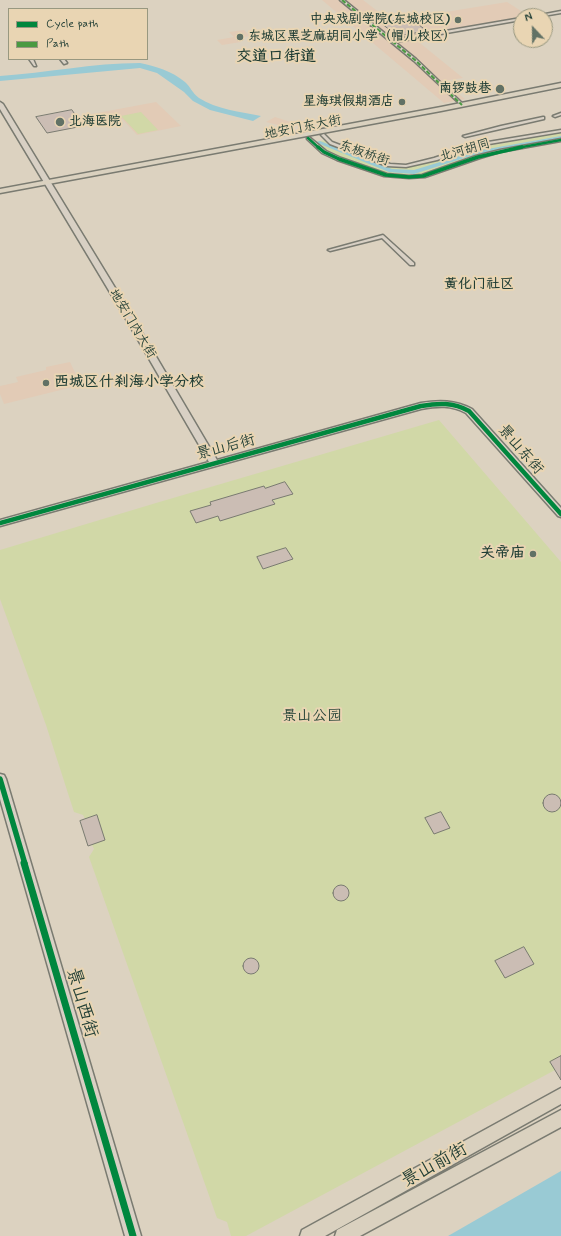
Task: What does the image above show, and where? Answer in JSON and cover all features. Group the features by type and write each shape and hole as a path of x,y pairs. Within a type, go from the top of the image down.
{"main road":[{"name":"地安门东大街","path":"48,185 561,85"},
{"name":"地安门东大街","path":"48,185 561,90"},
{"path":"0,191 48,185"},
{"path":"0,196 48,185"},
{"name":"景山前街","path":"308,1236 561,1096"},
{"name":"景山前街","path":"343,1236 499,1153 561,1118"}],"street":[{"path":"342,0 415,60 462,105"},
{"path":"393,42 513,20"},
{"path":"32,60 35,66"},
{"name":"地安门内大街","path":"0,104 127,314 214,463"},
{"path":"555,116 561,114"},
{"path":"476,146 465,136 543,118"},
{"name":"北河胡同","path":"417,164 476,146 561,131"},
{"path":"549,134 559,141"},
{"name":"东板桥街","path":"323,135 331,143 389,165 406,166 417,164"},
{"path":"308,138 324,152 369,170 386,175 409,176 428,174 486,155 559,141"},
{"path":"417,164 428,174"},
{"path":"330,250 383,236 412,264"},
{"name":"景山后街","path":"0,523 420,406 440,403 459,406"},
{"name":"景山东街","path":"459,406 469,411 474,416 561,514"},
{"name":"景山西街","path":"0,779 133,1236"}],"shaded area":[{"name":"南锣鼓巷","path":"322,0 363,0 388,19 373,22 375,24 404,19 409,23 413,22 409,18 507,2 516,8 513,8 513,19 395,39 398,42 415,39 463,78 443,81 465,99 444,103"},
{"name":"东城区黑芝麻胡同小学（帽儿校区）","path":"244,30 250,36 238,38 241,42 222,45 217,40 234,37 229,32"},
{"path":"156,102 181,126 137,135 122,119 89,125 81,116"},
{"path":"275,117 297,124 290,128 266,122"},
{"name":"西城区什刹海小学分校","path":"70,362 81,385 4,404 0,394 0,386 18,382 16,377 46,370 46,367"}],"green space":[{"path":"141,112 158,130 138,134 121,116"},
{"path":"561,133 561,139 480,155 422,174 408,175 390,175 376,171 327,152 316,142 325,140 394,166 409,167 482,147"},
{"name":"景山公园","path":"439,420 561,562 561,1078 555,1070 246,1236 231,1236 227,1222 217,1218 89,857 94,849 92,845 88,846 80,821 85,819 83,815 74,812 46,725 0,599 0,550"}],"water":[{"path":"140,63 157,67 175,75 187,84 199,98 206,102 229,110 261,116 253,121 210,110 193,101 184,92 157,73 140,68 0,81 0,76 87,66"},
{"path":"561,1171 561,1236 448,1236"}],"building":[{"path":"404,19 409,23 415,22 427,31 397,36 381,23"},
{"name":"北海医院","path":"72,110 83,126 47,133 36,117"},
{"path":"285,482 293,494 272,500 275,504 220,521 218,516 196,523 190,511 211,505 210,502 264,486 265,488"},
{"path":"286,548 293,559 263,569 257,557"},
{"path":"552,794 558,797 561,803 558,809 552,812 546,809 543,803 546,797"},
{"path":"441,812 450,828 434,834 425,818"},
{"path":"97,815 105,840 88,846 80,821"},
{"path":"341,885 347,887 349,893 347,899 341,901 335,899 333,893 335,887"},
{"path":"524,947 534,964 505,978 495,961"},
{"path":"251,958 258,963 259,966 254,973 251,974 244,969 243,966 248,959"},
{"path":"561,1056 561,1080 550,1062"}],"waterway":[{"path":"318,142 391,171 414,172 476,153 561,138"}],"marked path":[{"path":"342,0 415,60 462,105"}],"cycle path":[{"path":"308,138 324,152 339,159 386,175 409,177 423,176 500,151 561,140"},
{"path":"0,523 421,406 439,404 451,404 469,411 561,514"},
{"path":"0,779 133,1236"}],"place":[{"name":"中央戏剧学院(东城校区)","path":"458,20"},
{"name":"东城区黑芝麻胡同小学（帽儿校区）","path":"240,37"},
{"name":"南锣鼓巷","path":"500,89"},
{"name":"星海琪假期酒店","path":"402,102"},
{"name":"北海医院","path":"60,122"},
{"name":"西城区什刹海小学分校","path":"46,383"},
{"name":"关帝庙","path":"533,554"}],"district":[{"name":"交道口街道","path":"276,58"},
{"name":"黄化门社区","path":"479,285"}]}
